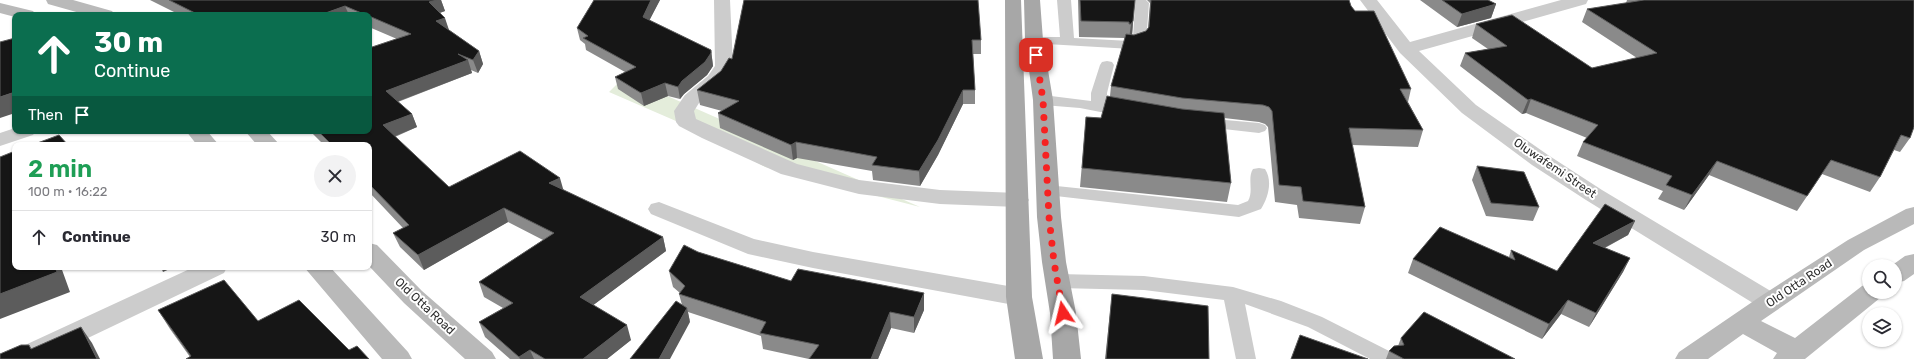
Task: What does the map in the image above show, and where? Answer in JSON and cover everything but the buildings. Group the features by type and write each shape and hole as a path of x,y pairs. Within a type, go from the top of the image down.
{"main road":[{"path":"54,0 96,12"},
{"path":"1013,0 1012,62 1019,297 1028,359"},
{"path":"1032,0 1034,40 1043,100 1049,217 1063,313 1067,359"},
{"path":"0,8 16,12"},
{"path":"199,134 205,142"},
{"path":"258,134 266,142"},
{"name":"Old Otta Road","path":"1690,359 1770,302 1856,245 1914,214"},
{"name":"Old Otta Road","path":"372,254 413,297 482,359"},
{"path":"1902,270 1914,262"},
{"path":"319,270 398,359"},
{"path":"1741,322 1792,355 1862,299"}],"street":[{"path":"722,0 724,66 715,80 692,99 684,111 686,122 709,134 789,169 859,187 940,197 1017,210"},
{"name":"Oluwafemi Street","path":"1368,0 1406,49 1469,110 1540,160 1594,195 1770,302"},
{"path":"1406,49 1580,0"},
{"path":"0,140 17,134"},
{"path":"659,209 748,246 813,260 1019,297"},
{"path":"20,359 209,270"}],"lane":[{"path":"1064,0 1067,41"},
{"path":"1034,40 1132,45 1139,42 1142,3 1137,0"},
{"path":"1099,107 1099,93 1108,65"},
{"path":"1043,100 1080,103 1143,115"},
{"path":"1187,121 1259,128"},
{"path":"1047,190 1239,211 1255,205 1260,196 1259,173"},
{"path":"1056,271 1233,294 1274,306 1315,322 1388,359"},
{"path":"1233,294 1246,359"}],"green space":[{"path":"565,51 920,207 765,167 699,131 609,92 624,77"}],"route":[{"path":"1036,55 1043,100 1049,217 1054,262 1063,313"}]}
